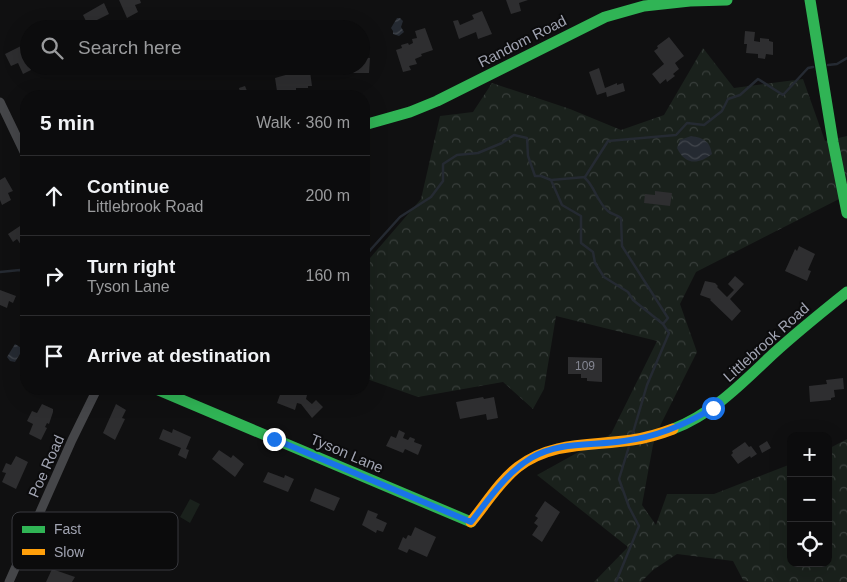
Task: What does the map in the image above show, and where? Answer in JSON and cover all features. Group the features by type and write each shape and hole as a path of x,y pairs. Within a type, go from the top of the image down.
{"street":[{"name":"Random Road","path":"370,124 410,112 437,101 604,17 644,6 690,1 727,0"},
{"path":"810,0 833,142 847,214"},
{"path":"0,102 20,144"},
{"name":"Littlebrook Road","path":"471,522 508,475 532,458 562,446 638,439 673,429 713,408 731,394 794,335 847,292"},
{"name":"Poe Road","path":"40,512 94,395"},
{"name":"Tyson Lane","path":"170,395 471,522"},
{"name":"Poe Road","path":"9,582 14,570"}],"green space":[{"path":"703,48 734,88 803,79 825,141 847,136 847,195 696,272 680,304 697,352 659,428 653,445 642,505 656,525 667,494 714,494 787,466 787,567 832,567 832,447 847,439 847,582 750,582 743,580 733,561 677,554 653,570 641,582 594,582 628,547 537,475 611,434 657,341 556,316 544,389 533,409 503,382 418,397 370,380 370,258 421,199 440,116 473,112 492,83 570,109 621,130 664,115"},
{"path":"190,499 200,504 190,523 180,517"}],"water":[{"path":"397,18 403,21 401,27 404,32 399,36 393,34 391,28"},
{"path":"691,136 706,141 710,146 712,154 702,160 692,162 684,158 677,148 680,140"},
{"path":"15,344 20,347 20,354 15,362 10,361 7,357"}],"building":[{"path":"119,0 140,0 141,3 135,5 138,12 127,18"},
{"path":"506,0 528,0 519,3 521,11 511,14"},
{"path":"104,3 109,14 97,20 86,20 83,15"},
{"path":"482,11 492,34 478,39 476,32 459,39 453,21 458,20 460,25 474,19 472,15"},
{"path":"425,28 433,50 421,54 422,56 415,59 417,64 409,66 411,70 403,72 396,50 402,48 401,45 413,43 412,39 417,38 415,31"},
{"path":"745,31 755,32 754,41 760,42 760,38 769,39 769,41 773,42 773,55 766,54 765,59 758,58 758,54 746,53 747,44 744,44"},
{"path":"669,37 684,56 675,63 679,69 673,74 675,76 667,82 666,79 660,84 652,74 664,64 654,51 658,48 657,46"},
{"path":"20,46 20,67 18,63 11,66 5,54"},
{"path":"599,68 605,88 617,83 617,85 623,83 625,91 607,97 606,92 597,95 589,72"},
{"path":"286,75 311,75 312,86 296,88 296,90 277,90 275,78"},
{"path":"245,86 247,90 240,90 239,88"},
{"path":"5,177 13,191 8,193 11,200 2,205 0,200 0,180"},
{"path":"655,191 672,193 670,206 644,203 645,194 655,195"},
{"path":"20,226 20,244 17,239 13,242 8,234"},
{"path":"799,246 815,254 808,270 811,271 807,281 785,271 795,249 797,251"},
{"path":"735,276 744,284 730,299 741,311 732,321 711,299 700,295 705,281 715,283 727,297 734,290 728,284"},
{"path":"0,290 16,296 13,303 9,301 7,308 0,305"},
{"path":"568,357 602,358 602,382 587,381 587,378 581,378 581,374 568,374"},
{"path":"843,378 844,389 834,390 835,397 831,398 831,400 810,402 809,386 827,384 826,380"},
{"path":"280,395 307,395 306,399 312,404 316,400 323,407 312,418 301,404 297,403 295,410 277,403"},
{"path":"483,397 484,399 494,397 498,418 487,420 486,414 460,419 456,402"},
{"path":"42,404 53,409 53,412 41,440 29,434 33,424 27,421 32,411 37,413"},
{"path":"116,404 126,410 122,418 125,419 115,440 103,433"},
{"path":"163,429 172,433 173,429 191,437 186,449 189,450 186,459 178,455 181,448 159,439"},
{"path":"399,430 405,433 403,438 408,440 410,437 415,439 414,442 422,445 418,455 405,449 403,453 386,446 391,436 396,438"},
{"path":"767,441 771,448 762,453 759,446"},
{"path":"745,442 757,454 738,464 731,455 732,451"},
{"path":"219,450 231,458 233,455 244,464 235,477 212,459"},
{"path":"16,456 28,462 16,489 2,482 6,473 2,472 6,463 11,465"},
{"path":"268,472 284,478 285,475 294,479 288,492 263,482"},
{"path":"315,488 340,498 334,511 310,501"},
{"path":"545,501 560,512 542,542 532,535 538,526 534,523 538,518 535,516"},
{"path":"368,510 378,514 376,518 387,523 383,532 377,530 376,533 362,525"},
{"path":"415,527 436,537 427,557 409,549 407,553 398,549 403,537 406,539 408,535 411,536"},
{"path":"52,570 75,577 72,582 46,582"}],"waterway":[{"path":"828,65 837,64 847,58"},
{"path":"370,250 400,217 431,197 443,181 443,164 457,155 478,153 502,143 514,135 527,138 528,156 535,176 551,180 585,177 608,141 676,135 687,123 704,125 722,111 728,99 740,95 758,79 783,95 808,68 813,67"},
{"path":"585,178 604,207 621,218 622,246 668,318 663,324 669,333 647,385 632,436"},
{"path":"551,180 562,205 581,216 581,243 593,252 595,263 604,277 628,292 633,300 663,324"},
{"path":"0,272 20,270"},
{"path":"616,582 639,526 629,507 619,479 630,443"}],"traffic: fast":[{"path":"370,123 410,112 437,101 605,17 644,6 690,1 727,0"},
{"path":"810,0 833,142 847,213"},
{"path":"673,429 702,415 727,396 791,338 847,292"},
{"path":"170,395 471,522"}],"traffic: slow":[{"path":"471,522 505,479 518,467 531,459 545,453 573,446 637,439 673,429"}],"route":[{"path":"274,439 471,522 508,475 532,458 562,446 625,441 648,436 673,429 713,408"}]}
